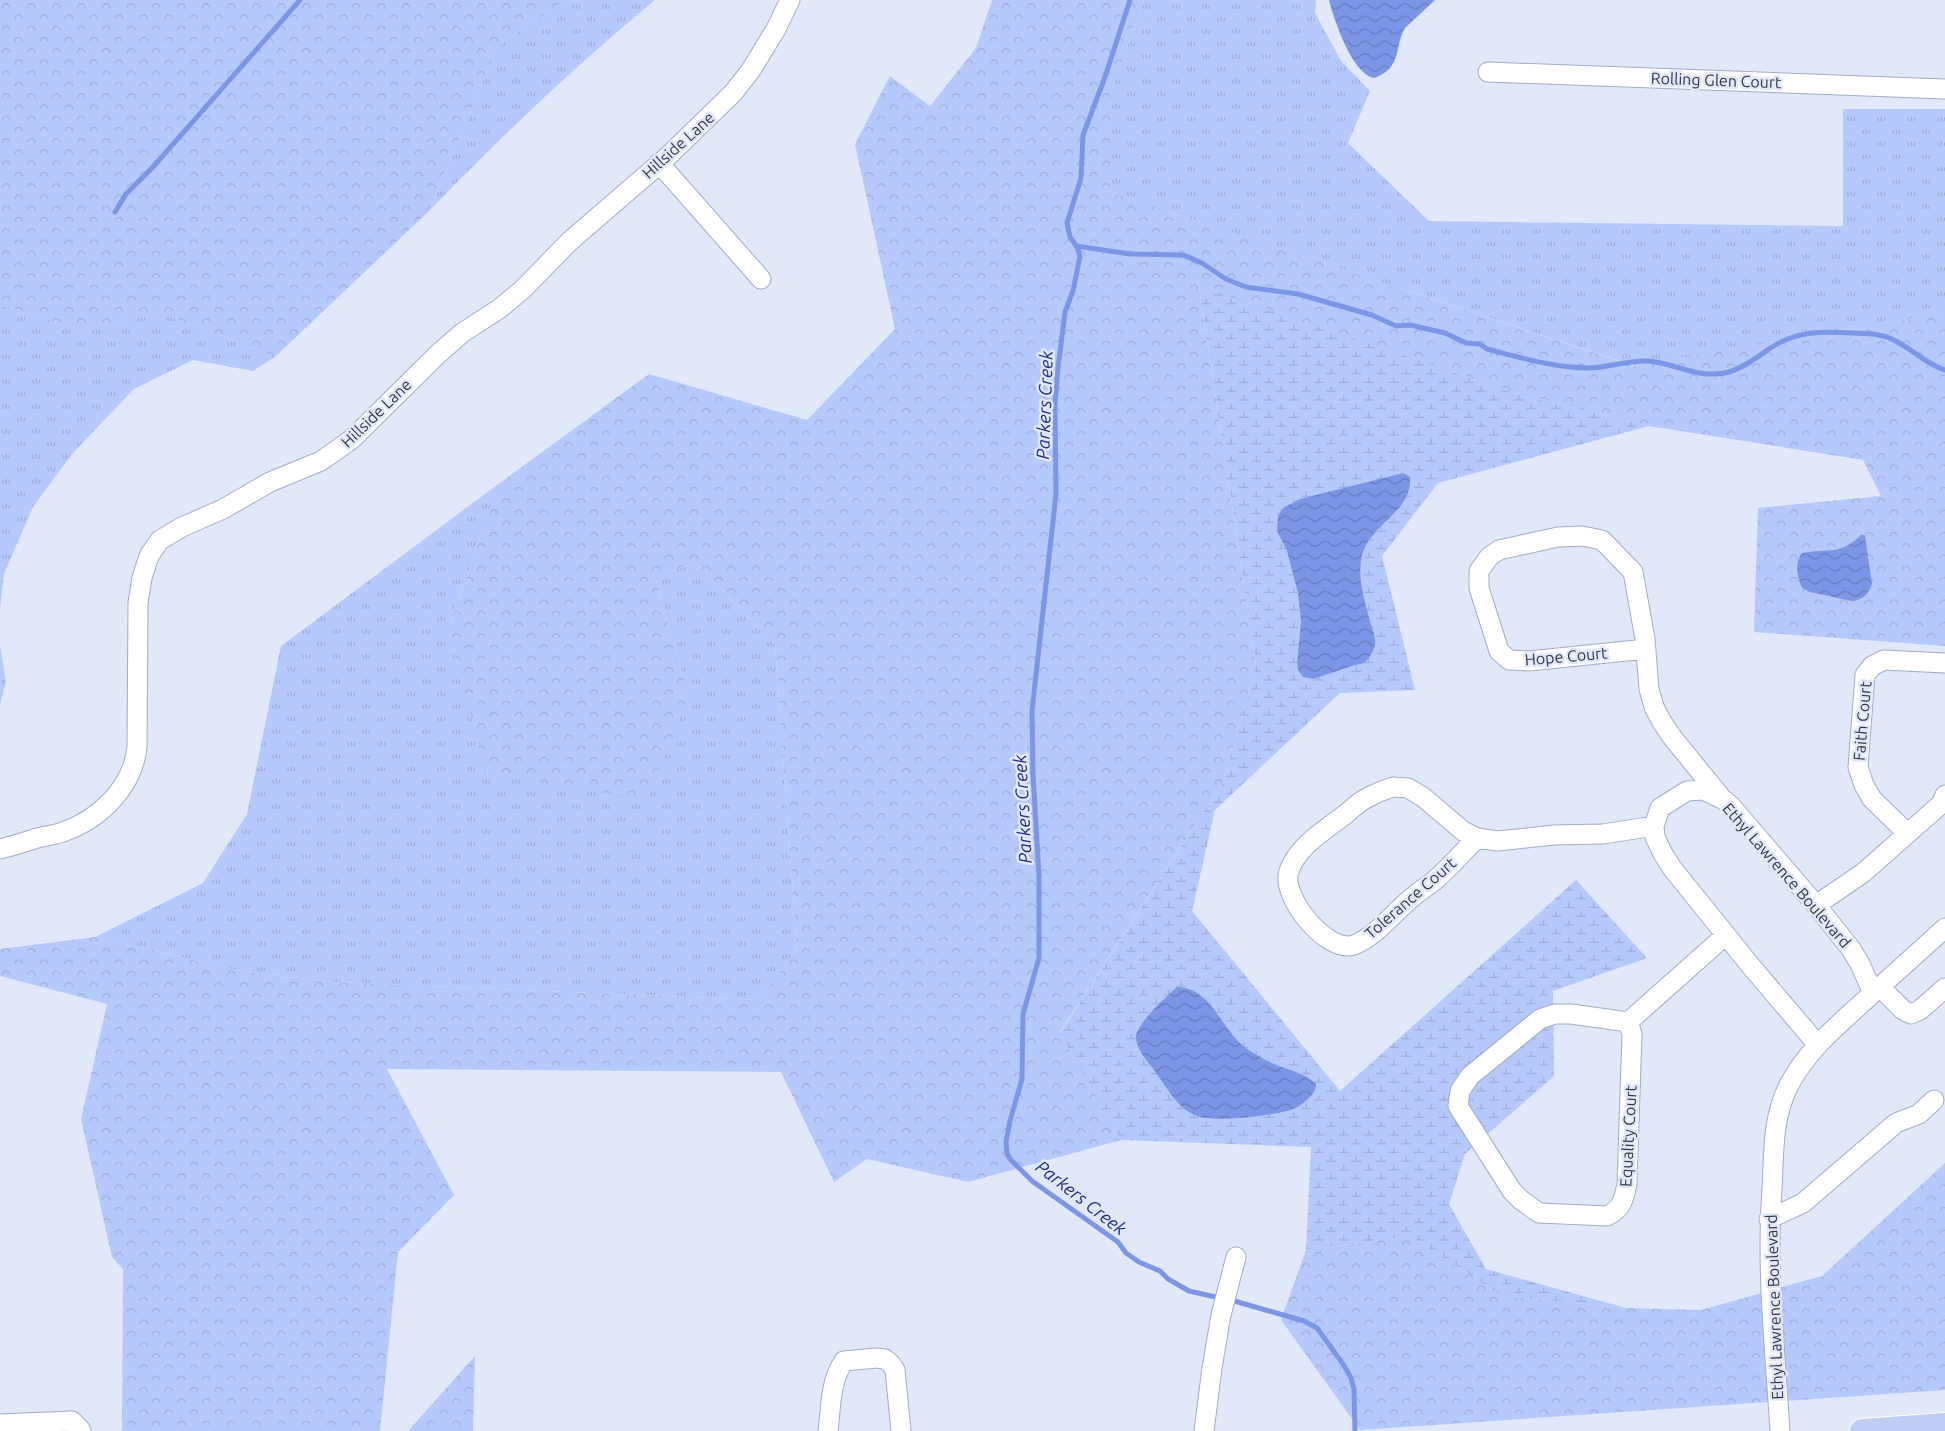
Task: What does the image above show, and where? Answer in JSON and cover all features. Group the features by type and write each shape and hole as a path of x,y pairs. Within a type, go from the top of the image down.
{"main road":[{"path":"1862,1431 1945,1425"}],"street":[{"name":"Hillside Lane","path":"0,849 62,832 79,825 105,807 125,784 132,769 137,746 136,660 138,604 142,578 147,562 160,540 182,527 223,509 270,482 321,461 367,426 438,354 462,333 499,309 522,290 597,216 712,114 742,82 776,29 790,0"},
{"name":"Rolling Glen Court","path":"1488,72 1945,89"},
{"path":"659,163 761,279"},
{"name":"Hope Court","path":"1646,649 1529,661 1509,660 1498,651 1479,588 1480,571 1490,557 1499,550 1558,537 1582,536 1602,540 1633,572 1646,649 1649,689 1654,707 1662,722 1724,800"},
{"name":"Faith Court","path":"1907,833 1872,800 1864,785 1858,767 1865,675 1872,666 1884,660 1945,663"},
{"name":"Tolerance Court","path":"1477,838 1392,917 1353,945 1339,945 1326,938 1294,901 1288,887 1288,873 1295,859 1305,847 1363,800 1393,787 1408,788 1423,797 1463,831 1477,838 1498,841 1554,835 1603,834 1654,826"},
{"name":"Ethyl Lawrence Boulevard","path":"1654,826 1660,808 1687,791 1703,790 1724,800 1816,905 1851,950 1877,991 1818,1045 1789,1085 1779,1108 1774,1134 1769,1248 1780,1431"},
{"path":"1816,905 1863,873 1940,804 1945,794"},
{"path":"1654,826 1662,852 1686,886 1818,1045"},
{"path":"1945,928 1877,991 1911,1014 1920,1010 1945,988"},
{"path":"1628,1022 1726,935"},
{"name":"Equality Court","path":"1555,1014 1571,1014 1628,1022 1632,1034 1628,1184 1624,1203 1614,1213 1607,1216 1539,1213 1520,1200 1512,1191 1458,1106 1460,1091 1470,1076 1540,1019 1555,1014"},
{"path":"1769,1219 1803,1203 1896,1123 1919,1114 1934,1100"},
{"path":"1204,1431 1221,1315 1236,1257"},
{"path":"828,1431 832,1392 837,1371 844,1361 877,1358 886,1359 895,1370 901,1431"},
{"path":"0,1424 72,1422 81,1431"}],"green space":[{"path":"0,0 566,0 498,46 429,211 276,356 160,313 79,329 0,305"},
{"path":"566,0 655,0 539,102 429,211 498,46"},
{"path":"992,0 1144,0 1111,92 1110,192 1634,366 1945,313 1945,646 1754,632 1758,508 1881,496 1863,460 1649,426 1521,395 1199,287 1256,665 1224,781 1060,1032 1121,1140 968,1182 867,1159 834,1182 781,1072 387,1069 454,1195 398,1252 380,1431 122,1431 123,1269 112,1257 81,1119 107,1004 0,976 0,949 95,937 245,972 334,982 758,1000 797,949 775,645 695,562 655,578 689,697 647,800 485,774 449,627 501,482 649,374 807,420 895,329 855,144 890,76 930,106 976,48"},
{"path":"1144,0 1316,0 1315,13 1341,61 1370,91 1348,143 1429,221 1843,226 1843,109 1945,109 1945,313 1635,366 1109,192 1111,92"},
{"path":"1199,286 1521,395 1649,426 1438,483 1382,556 1415,690 1340,693 1215,810 1192,911 1340,1091 1576,880 1647,958 1553,991 1554,1076 1465,1154 1449,1204 1486,1269 1626,1308 1502,1296 1410,1236 1306,1250 1311,1147 1121,1140 1060,1033 1224,781 1256,665"},
{"path":"0,305 79,329 160,313 276,356 253,371 193,360 134,389 72,454 33,507 4,574 0,608"},
{"path":"501,482 449,627 689,697 655,578 695,562 775,645 797,949 758,1000 334,982 245,972 95,937 203,883 247,814 281,646"},
{"path":"0,645 6,682 0,705"},
{"path":"1945,1163 1945,1390 1360,1430 1281,1320 1306,1250 1410,1236 1502,1296 1626,1308 1701,1310 1822,1276"},
{"path":"475,1356 473,1431 408,1431"}],"water":[{"path":"1329,0 1435,0 1405,28 1394,63 1383,74 1374,78 1358,67 1351,57 1335,20"},
{"path":"1403,473 1410,477 1409,490 1404,501 1371,538 1364,549 1361,561 1362,591 1375,638 1372,652 1364,663 1313,679 1303,677 1298,670 1297,663 1301,622 1298,593 1287,551 1277,531 1278,516 1283,508 1300,499"},
{"path":"1862,534 1865,536 1872,584 1865,596 1859,600 1852,601 1810,592 1802,588 1797,570 1799,557 1802,553 1834,550 1847,546"},
{"path":"1177,987 1188,989 1206,1000 1234,1036 1248,1050 1270,1062 1302,1074 1312,1080 1316,1084 1316,1088 1311,1096 1304,1103 1291,1110 1244,1118 1205,1118 1190,1113 1174,1098 1139,1049 1136,1040 1136,1034 1145,1020 1158,1004"}],"waterway":[{"path":"115,212 126,194 152,168 300,0"},
{"name":"Parkers Creek","path":"1130,0 1105,77 1083,135 1081,178 1067,223 1070,237 1077,247 1080,256 1073,291 1065,312 1058,368 1055,405 1056,494 1032,711 1033,774 1039,876 1039,958 1023,1014 1022,1079 1010,1121 1006,1142 1007,1154 1032,1181 1118,1242 1126,1253 1139,1262 1160,1271 1168,1279 1189,1291 1238,1302 1304,1321 1317,1328 1351,1378 1354,1389 1355,1431"},
{"path":"1076,246 1130,254 1183,255 1202,263 1226,279 1246,287 1298,294 1372,315 1396,326 1410,325 1445,333 1466,343 1480,344 1487,349 1537,362 1575,368 1595,368 1648,361 1698,373 1718,374 1741,367 1772,347 1791,338 1810,333 1831,332 1872,334 1887,337 1936,367 1945,370"}]}
